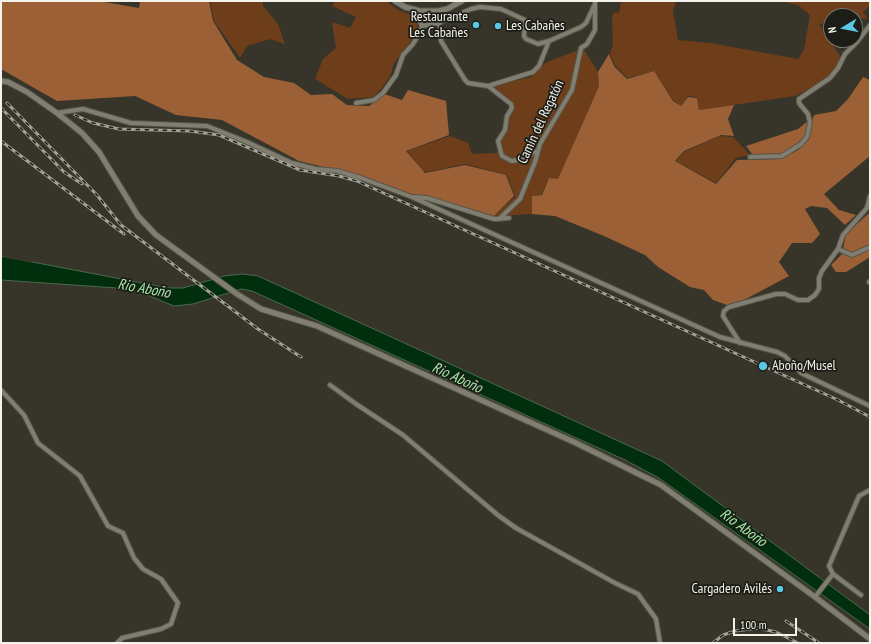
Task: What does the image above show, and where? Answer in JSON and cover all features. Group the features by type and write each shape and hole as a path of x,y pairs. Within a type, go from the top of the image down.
{"street":[{"path":"395,1 405,7 420,11 438,11 447,9 462,1"},
{"path":"422,26 438,23 471,9 480,7 502,9 525,20 524,36 526,39 538,44 549,41 581,27 586,23 594,3"},
{"name":"Camín del Regatón","path":"500,220 520,199 535,162 537,151 547,130 572,90 581,48 587,44 595,30 596,10 594,3"},
{"path":"420,11 419,20 422,26"},
{"path":"438,23 440,26 441,41 468,83 488,86 533,72 539,66 549,41"},
{"path":"750,157 782,156 801,144 807,137 810,123 808,114 799,103 799,99 830,78 838,68 845,54 857,42 870,25"},
{"path":"356,103 374,100 383,93 396,74 403,55 413,44 422,26"},
{"path":"1,81 8,82 27,92 57,112 82,134 99,152 138,216 156,235 237,294 261,309 324,329 574,442 661,484 816,596 870,639"},
{"path":"488,86 510,104 512,108 507,116 504,134 498,141 502,156 512,161 518,160 537,151"},
{"path":"57,112 83,109 132,123 207,126 247,142 292,163 316,169 338,170 412,197 720,337 777,352 785,356 801,373 870,406"},
{"path":"740,343 723,316 724,311 729,307 776,294 785,294 798,300 808,300 815,295 818,289 819,278 822,270 838,249 843,235 867,208 870,196"},
{"path":"412,197 427,198 500,220 509,218"},
{"path":"838,249 852,255 870,247"},
{"path":"330,385 403,435 510,524 544,545 638,594 656,619 660,643"},
{"path":"1,390 24,415 38,443 80,476 108,526 123,533 134,558 143,569 161,578 178,603 171,624 161,629 122,638 117,643"},
{"path":"861,595 832,574 829,566 859,496 870,490"},
{"path":"816,596 832,574"}],"shaded area":[{"path":"1,1 98,1 139,8 140,1 209,1 213,21 237,60 264,77 294,83 311,95 332,94 347,105 369,106 384,94 402,100 408,90 446,101 449,135 406,151 425,173 465,165 506,175 514,196 494,216 425,195 412,195 353,174 299,161 222,120 176,115 135,96 57,101 1,69"},
{"path":"210,1 263,1 263,6 278,24 285,44 270,39 247,46 240,58 214,21"},
{"path":"335,1 386,1 397,9 411,15 417,22 418,32 394,63 390,76 373,97 348,99 315,79 323,59 336,48 332,22 350,28 356,17 332,6"},
{"path":"621,1 676,1 673,11 678,40 710,43 798,59 804,50 810,15 798,5 780,1 870,1 870,5 863,12 863,8 823,8 823,23 819,24 823,30 823,48 835,48 840,56 836,69 824,81 795,96 699,110 697,97 688,96 681,106 673,100 654,71 627,78 615,65 610,53 613,45 612,16 615,12 619,13"},
{"path":"863,12 868,19 863,19"},
{"path":"583,48 598,72 599,86 558,179 549,178 541,195 532,196 532,214 494,216 515,197 507,175 465,164 427,172 423,171 407,151 450,136 468,143 472,154 495,153 501,149 500,140 507,131 508,116 513,110 511,103 492,88 492,86 531,77 545,63"},
{"path":"609,54 614,66 627,79 654,71 673,101 681,106 688,97 697,98 699,110 734,105 728,119 734,136 721,135 684,151 675,161 716,184 737,160 779,159 752,154 746,146 798,129 813,117 809,138 814,115 836,111 848,99 863,77 870,80 870,156 824,194 839,210 856,215 845,225 827,208 811,206 805,209 820,234 812,243 792,243 779,262 789,276 744,300 727,305 713,300 704,290 690,287 658,267 645,255 555,216 532,214 532,196 542,195 549,178 558,179 599,86 598,72","holes":["809,138 798,150 780,159 798,149"]},
{"path":"719,136 733,137 750,155 736,158 716,183 676,161 684,152"},
{"path":"868,214 870,215 870,257 846,272 836,272 831,265 842,254 846,234"}],"water":[{"name":"Rio Aboño","path":"1,256 168,288 183,288 224,276 243,274 258,276 662,461 870,615 870,629 659,478 625,460 252,291 241,289 193,304 174,306 140,292 117,288 1,280"}],"pier":[{"path":"1,254 33,261 31,263 1,256"}],"railway":[{"path":"7,103 96,194 121,225 258,329 301,357"},
{"path":"1,108 64,172 82,184"},
{"path":"75,115 93,123 119,129 190,131 219,135 300,170 339,176 357,181 838,400 870,417"},
{"path":"1,141 124,234"},
{"path":"786,621 819,643"},
{"path":"713,643 723,635 735,631 758,628 776,632 798,643"}],"place":[{"name":"Restaurante Les Cabañes","path":"476,25"},
{"name":"Les Cabañes","path":"498,26"},
{"name":"Aboño/Musel","path":"763,366"},
{"name":"Cargadero Avilés","path":"780,589"}]}
